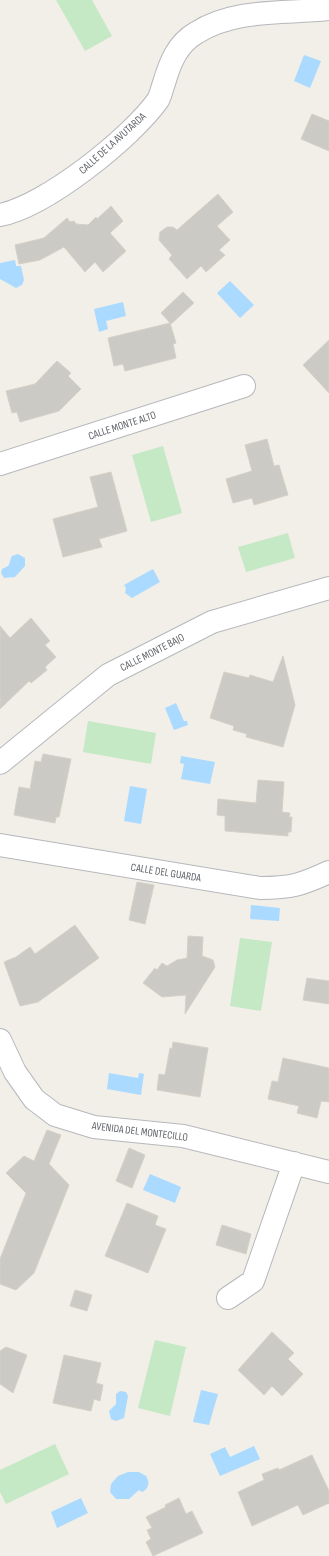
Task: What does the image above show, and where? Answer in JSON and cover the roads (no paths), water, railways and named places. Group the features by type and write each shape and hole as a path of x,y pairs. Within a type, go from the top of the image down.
{"street":[{"name":"CALLE DE LA AVUTARDA","path":"0,214 19,209 48,195 84,169 132,129 159,98 176,53 184,41 194,33 224,21 259,13 329,9"},
{"name":"CALLE MONTE ALTO","path":"0,464 244,386"},
{"name":"CALLE MONTE BAJO","path":"0,763 108,675 212,622 329,588"},
{"name":"CALLE DEL GUARDA","path":"0,845 260,888 284,888 303,884 329,872"},
{"name":"AVENIDA DEL MONTECILLO","path":"0,1040 15,1072 34,1099 55,1114 94,1127 183,1136 329,1172"},
{"path":"228,1298 253,1281 294,1163"}],"water":[{"path":"304,55 321,61 310,88 294,81"},
{"path":"15,260 16,266 21,266 24,280 22,285 16,288 0,279 0,263"},
{"path":"230,281 254,305 240,318 217,293"},
{"path":"123,302 126,316 106,321 108,329 99,332 94,309"},
{"path":"18,554 25,558 25,566 15,577 4,578 1,573 2,569 9,565 12,556"},
{"path":"153,569 160,582 132,598 125,593 126,588 124,585"},
{"path":"176,703 184,721 187,721 188,725 174,730 165,708"},
{"path":"181,756 215,762 210,784 181,779 184,764 180,763"},
{"path":"130,786 147,789 141,824 124,821"},
{"path":"251,905 280,908 279,921 250,919"},
{"path":"109,1073 138,1078 139,1073 144,1074 141,1095 107,1089"},
{"path":"150,1174 181,1187 175,1203 143,1190"},
{"path":"201,1390 218,1394 209,1425 193,1422"},
{"path":"120,1391 126,1392 128,1396 124,1418 116,1421 111,1419 109,1411 116,1404 116,1394"},
{"path":"254,1446 260,1459 220,1476 210,1454 225,1447 230,1457"},
{"path":"128,1472 139,1472 146,1476 148,1483 147,1487 142,1492 139,1490 129,1499 116,1499 110,1492 111,1484 118,1476"},
{"path":"81,1498 88,1513 57,1528 51,1512"}]}
